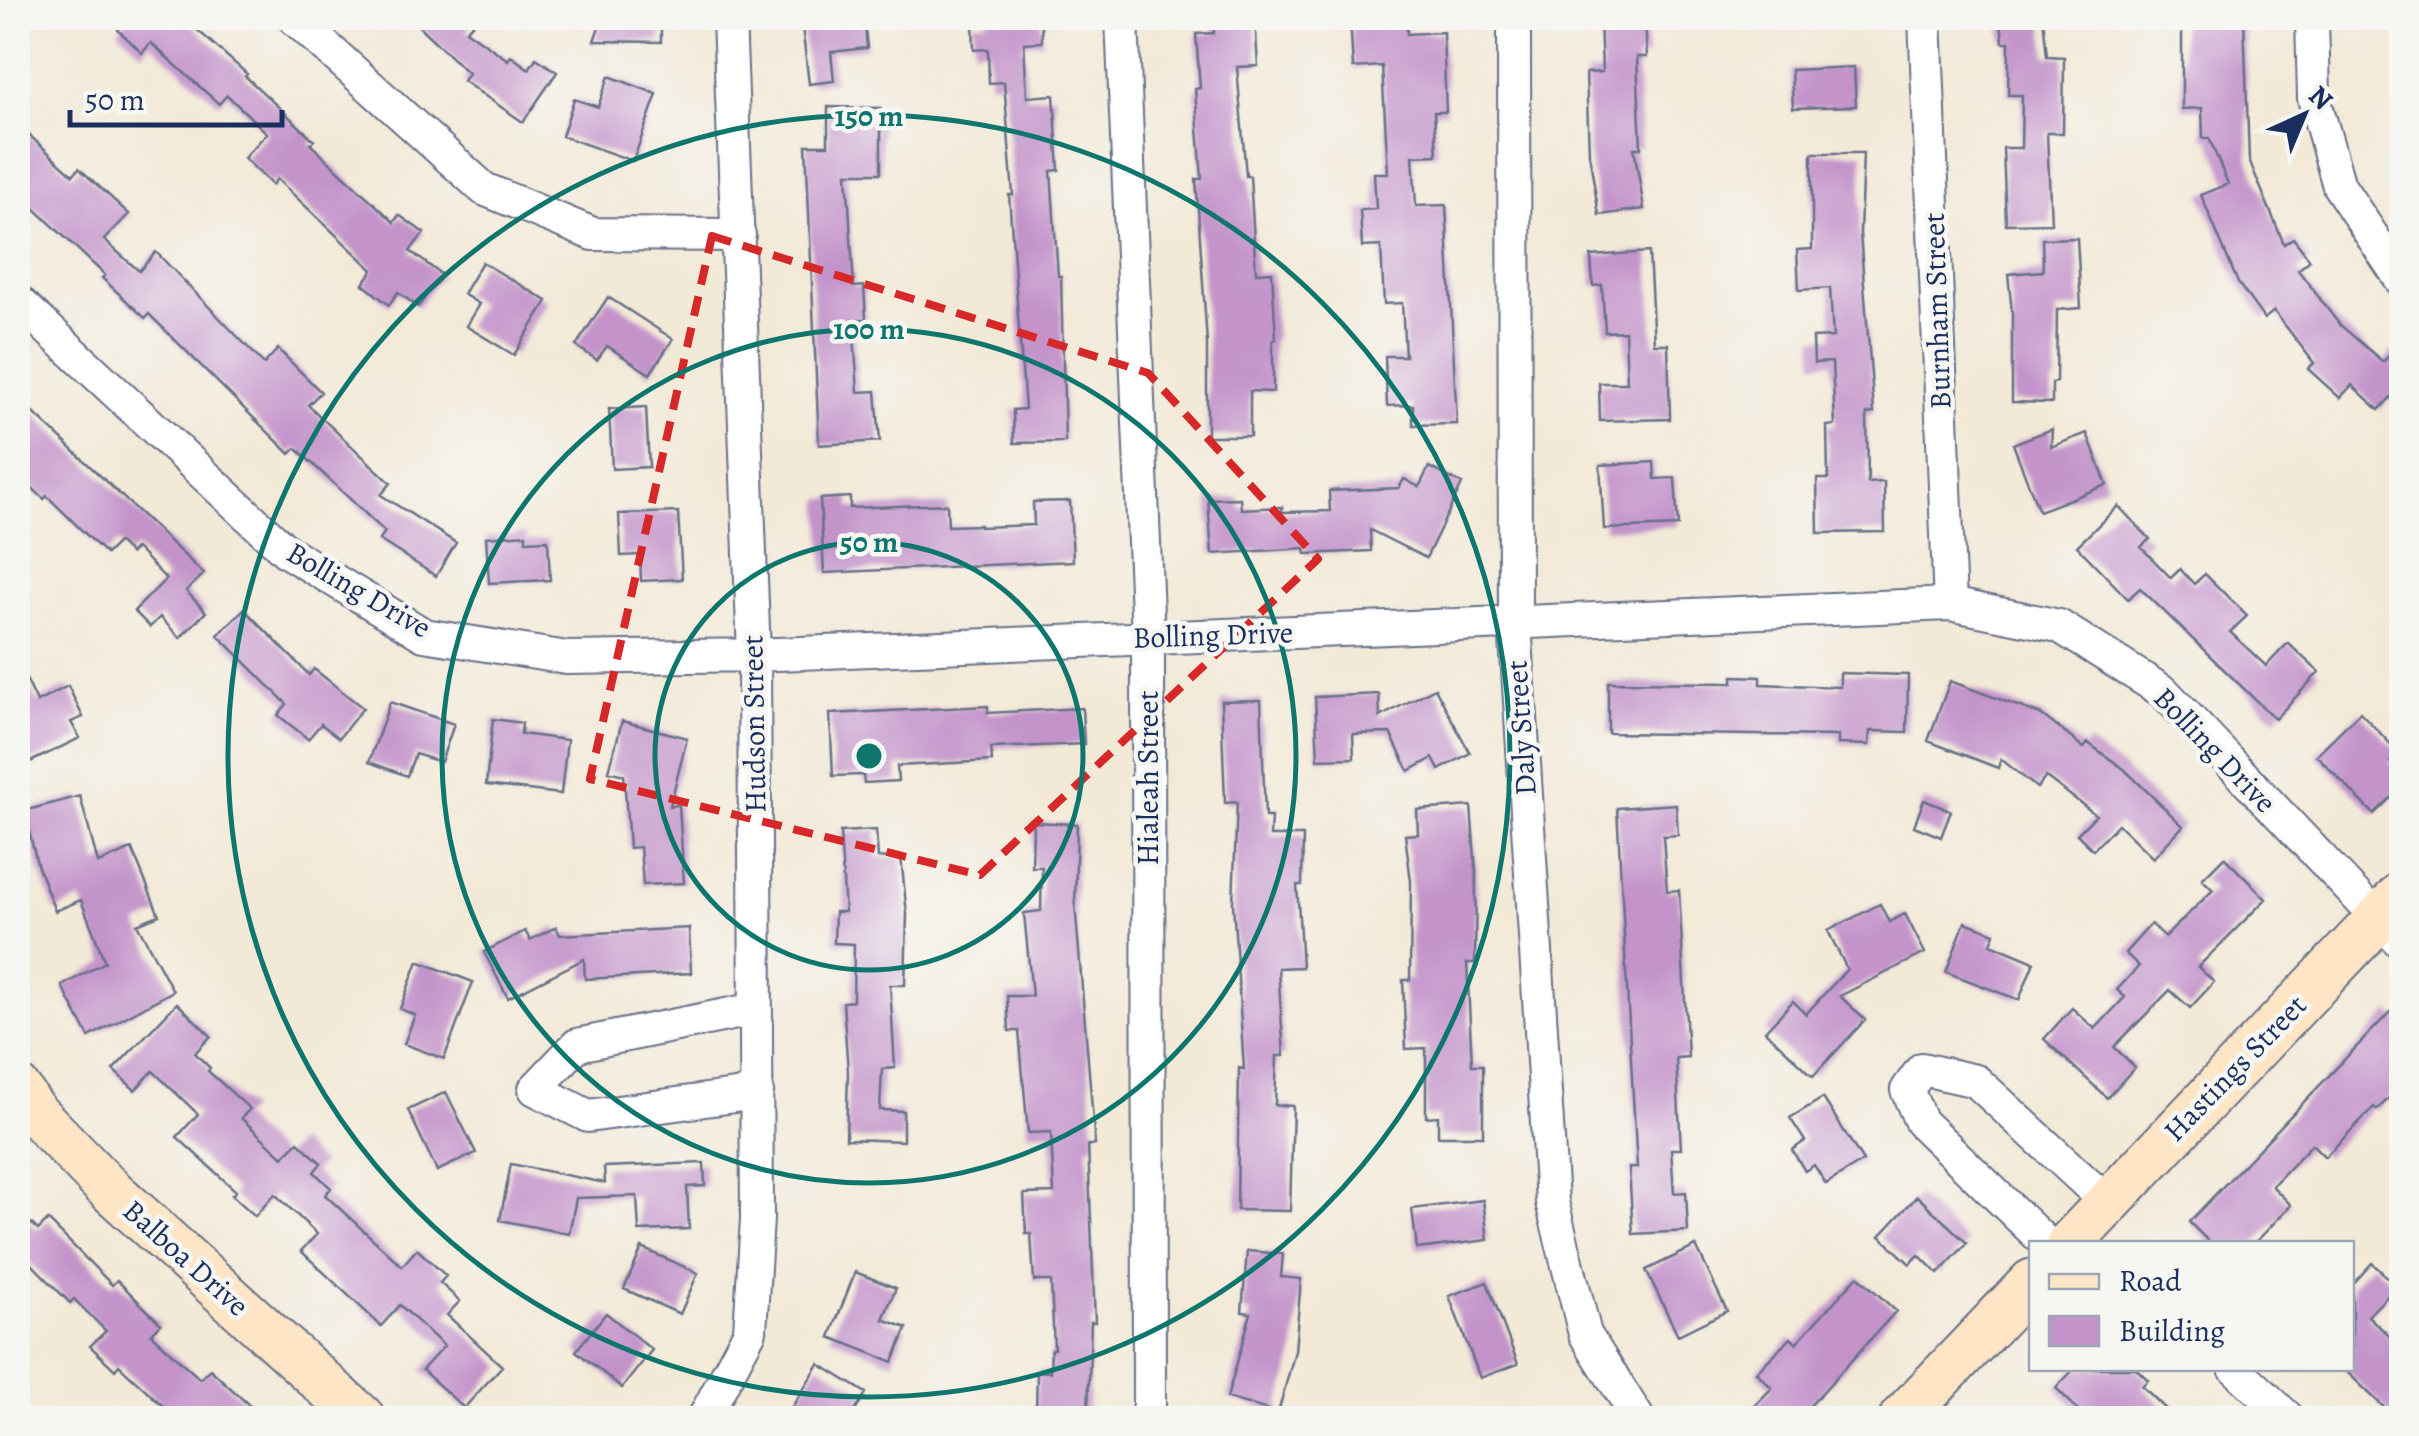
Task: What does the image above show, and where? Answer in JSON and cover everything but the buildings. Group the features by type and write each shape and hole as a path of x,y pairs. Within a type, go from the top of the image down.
{"street":[{"path":"294,18 484,189 593,234 739,235"},
{"name":"Hudson Street","path":"704,1418 750,1331 758,1219 754,655 729,18"},
{"name":"Hialeah Street","path":"1122,18 1148,638 1149,1418"},
{"name":"Daly Street","path":"1514,18 1514,623 1552,1202 1585,1334 1638,1418"},
{"name":"Burnham Street","path":"1925,18 1950,604"},
{"path":"2312,18 2314,98 2339,186 2402,281"},
{"name":"Bolling Drive","path":"18,302 286,551 424,635 567,658 754,655 1950,604 2059,626 2164,692 2393,919"},
{"name":"Hastings Street","path":"2082,1232 2393,919"},
{"path":"756,1009 577,1045 535,1088 588,1116 756,1092"},
{"path":"1922,1069 1976,1081 2082,1232 1921,1122 1908,1090 1922,1069"},
{"name":"Balboa Drive","path":"18,1089 35,1113 105,1185 362,1418"},
{"path":"1902,1418 2029,1285"},
{"path":"2239,1371 2288,1418"}],"highlighted area":[{"path":"712,236 1148,373 1318,559 980,875 590,779"}]}
